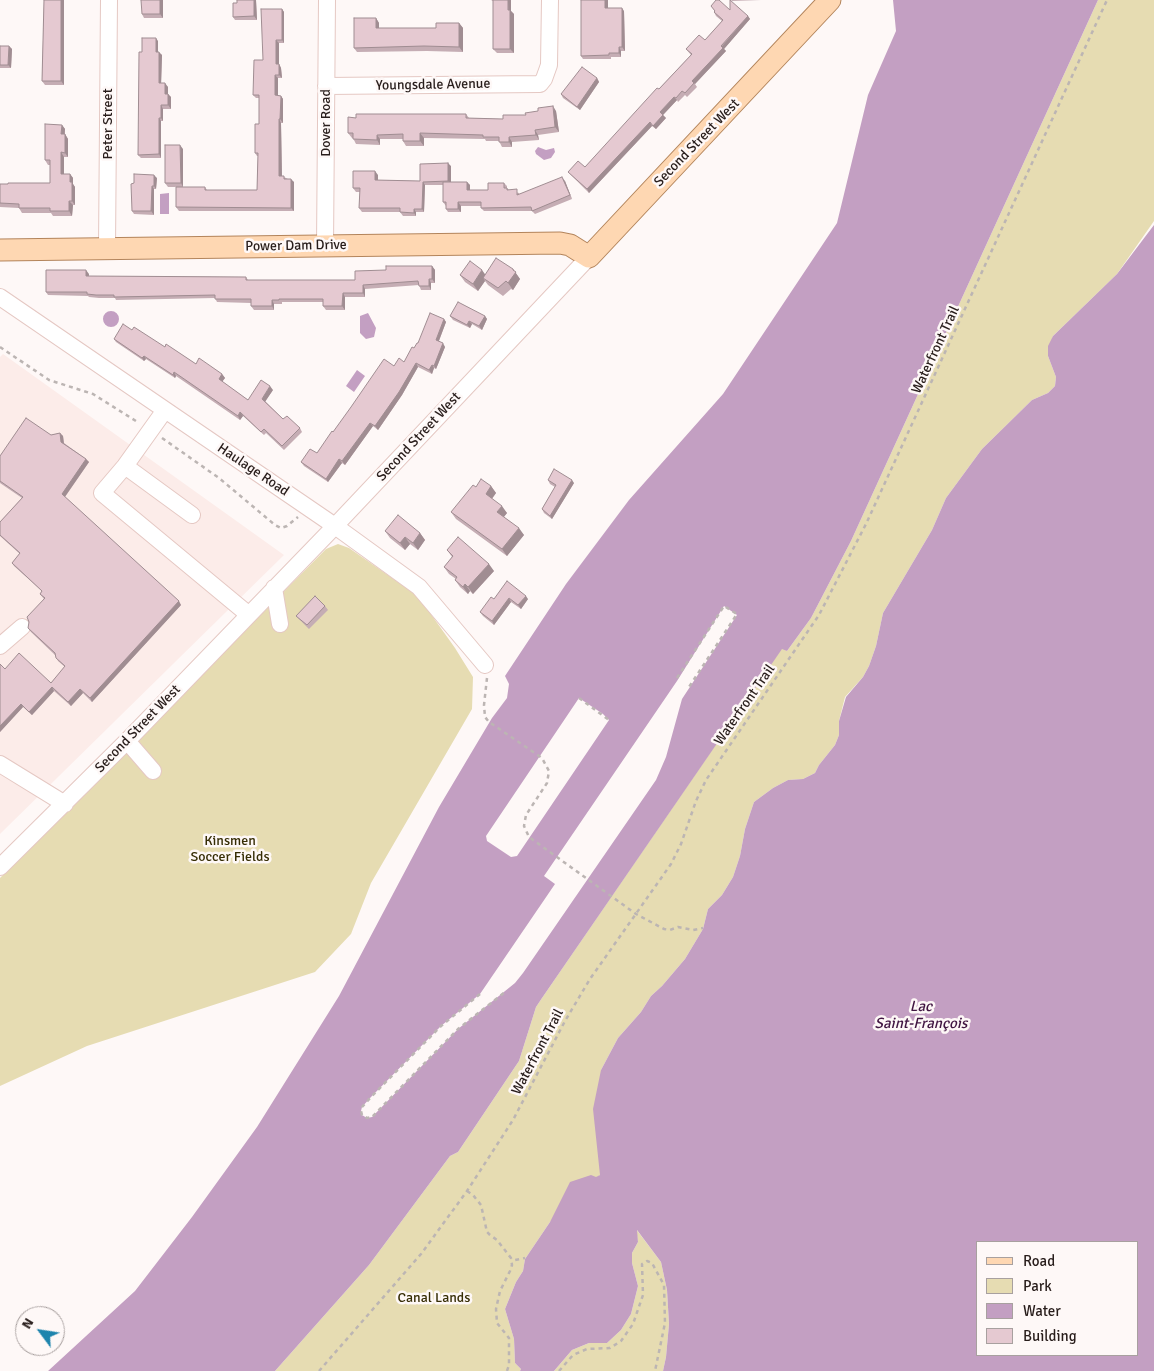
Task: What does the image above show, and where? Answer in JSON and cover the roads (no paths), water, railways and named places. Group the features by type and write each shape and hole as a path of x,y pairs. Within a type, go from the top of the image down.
{"main road":[{"name":"Second Street West","path":"589,257 829,0"},
{"name":"Power Dam Drive","path":"0,250 560,243 570,245 589,257"}],"street":[{"name":"Peter Street","path":"107,248 109,0"},
{"name":"Dover Road","path":"325,246 327,0"},
{"name":"Youngsdale Avenue","path":"326,86 540,84 549,65 550,0"},
{"name":"Second Street West","path":"0,867 127,741 335,526 589,257"},
{"name":"Haulage Road","path":"0,297 335,526 419,587 485,665"},
{"path":"165,410 125,466 102,493 249,615"},
{"path":"125,466 192,515"},
{"path":"274,588 280,624"},
{"path":"0,646 22,627"},
{"path":"127,741 152,771"},
{"path":"0,764 65,804"}],"water":[{"path":"893,0 1098,0 851,541 811,618 787,651 782,649 536,1007 519,1061 458,1152 450,1156 369,1265 275,1371 48,1371 135,1291 192,1217 257,1127 339,996 439,807 492,718 507,698 509,684 505,676 566,584 629,500 723,394 837,223 868,95 896,31","holes":["724,606 737,615 682,699 666,757 656,780 523,973 515,983 458,1029 372,1117 367,1118 362,1115 362,1107 371,1097 441,1026 480,994 555,884 544,876 677,681","579,698 609,720 517,856 511,857 487,841 486,836"]},
{"path":"538,147 546,150 554,148 555,152 551,158 544,160 536,154 535,151"},
{"path":"169,193 169,214 160,214 160,194"},
{"name":"Lac Saint-François","path":"1154,225 1154,1371 663,1371 669,1324 667,1290 661,1262 637,1230 638,1242 632,1253 632,1263 638,1286 631,1314 621,1330 607,1343 589,1343 572,1350 554,1371 520,1371 521,1369 515,1363 514,1339 505,1309 516,1282 523,1271 525,1259 550,1222 570,1182 591,1175 596,1177 600,1175 593,1109 601,1070 618,1038 641,1012 651,996 685,959 703,929 708,909 722,895 733,877 754,802 788,780 803,779 815,773 835,745 839,735 839,721 846,697 863,677 869,666 876,646 883,613 932,530 946,498 982,449 1032,400 1048,393 1055,386 1056,377 1048,356 1048,346 1053,336 1117,274"},
{"path":"108,311 114,311 119,316 117,325 108,327 103,322 103,316"},
{"path":"368,313 376,328 374,337 366,339 360,333 360,316"},
{"path":"357,370 365,376 354,392 346,386"}],"park label":[{"name":"Kinsmen Soccer Fields","path":"230,850"},
{"name":"Canal Lands","path":"434,1298"}]}
